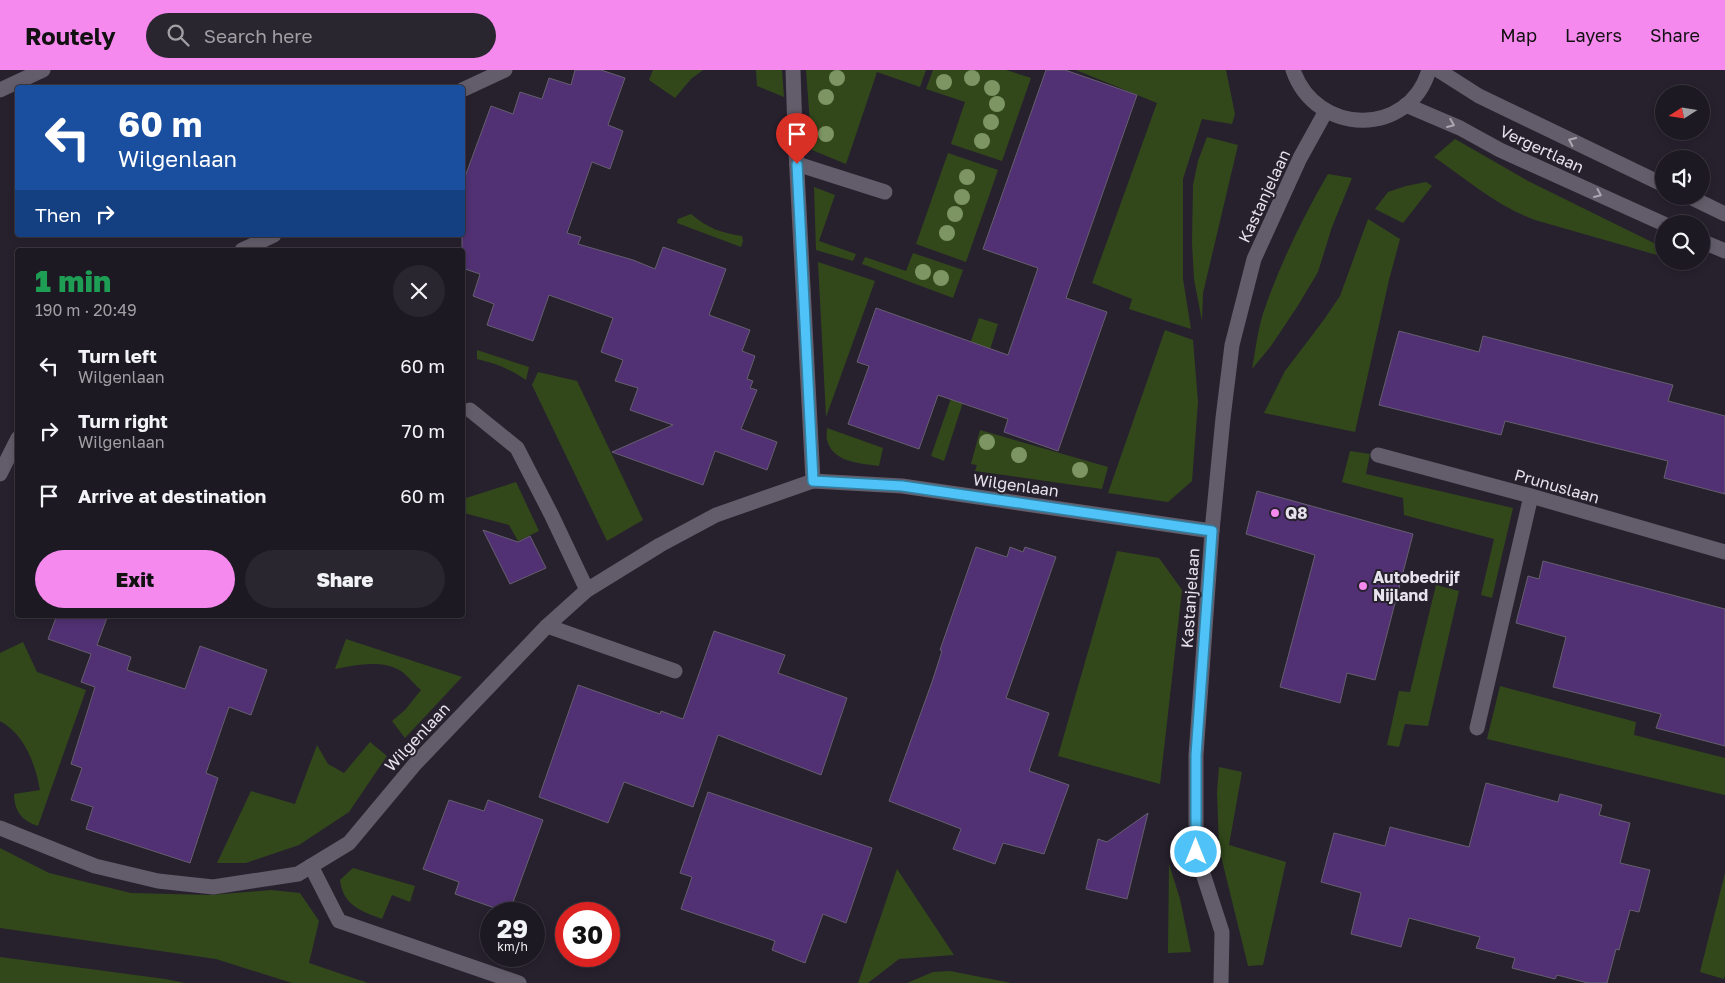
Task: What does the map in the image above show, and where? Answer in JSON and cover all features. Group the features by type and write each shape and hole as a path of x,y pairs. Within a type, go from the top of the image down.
{"street":[{"path":"0,90 43,70"},
{"path":"465,89 504,70"},
{"path":"793,70 813,481"},
{"path":"1294,70 1304,92 1314,103 1342,118 1358,121 1376,119 1392,114 1406,105 1422,87 1429,70"},
{"name":"Vergertlaan","path":"1438,70 1479,96 1655,180"},
{"name":"Vergertlaan","path":"1406,105 1460,128 1500,150 1655,220"},
{"name":"Kastanjelaan","path":"1221,983 1222,932 1196,852 1196,755 1220,443 1232,345 1254,259 1300,158 1326,111"},
{"path":"797,164 885,192"},
{"path":"1706,205 1725,214"},
{"path":"246,248 270,237"},
{"path":"1710,245 1725,251"},
{"path":"470,410 517,448 587,590"},
{"path":"0,474 15,444"},
{"name":"Prunuslaan","path":"1378,455 1531,496 1725,552"},
{"name":"Wilgenlaan","path":"0,828 95,866 167,882 213,887 298,874 349,843 415,764 547,626 587,590 660,545 716,515 813,481 902,486 1212,531"},
{"path":"1477,728 1531,496"},
{"path":"547,626 675,671"},
{"path":"311,866 339,921 519,983"}],"green space":[{"path":"653,70 703,70 691,79 675,98 649,80"},
{"path":"756,70 782,70 784,97 757,86"},
{"path":"806,70 926,70 920,87 877,72 846,164 812,150"},
{"path":"933,70 1006,70 1031,78 1002,161 951,144 965,102 926,89"},
{"path":"1076,70 1226,70 1235,114 1232,124 1202,119 1183,179 1183,279 1191,329 1129,309 1132,299 1092,283 1157,103"},
{"path":"1207,137 1238,145 1203,293 1202,321 1194,279 1192,243 1193,185 1198,161"},
{"path":"1455,139 1528,181 1655,244 1655,254 1535,220 1521,214 1483,192 1434,157"},
{"path":"948,153 998,170 966,262 916,244"},
{"path":"1328,174 1352,178 1332,227 1318,272 1271,346 1252,369 1261,320 1272,288 1310,205"},
{"path":"1426,182 1432,186 1403,223 1375,209 1388,192"},
{"path":"814,187 835,195 819,241 856,254 853,261 816,250"},
{"path":"691,214 715,229 742,236 741,247 677,223 678,219"},
{"path":"1368,219 1400,239 1355,432 1264,413 1285,371 1340,296"},
{"path":"913,253 963,270 953,298 862,264 865,257 906,271"},
{"path":"818,262 875,281 826,417"},
{"path":"979,318 998,324 973,404 963,402 944,461 931,456"},
{"path":"1165,330 1193,340 1198,402 1192,481 1168,502 1108,493"},
{"path":"477,350 529,367 526,380 502,367 477,359"},
{"path":"538,372 577,381 643,520 607,541 532,385"},
{"path":"827,428 883,448 879,466 856,463 841,458 830,448 827,440"},
{"path":"980,430 1108,467 1102,489 975,471 977,465 971,464"},
{"path":"1350,451 1370,454 1366,474 1513,508 1492,598 1481,595 1494,539 1404,515 1403,498 1342,482"},
{"path":"516,482 539,531 518,541 509,525 465,513 466,498"},
{"path":"1117,551 1159,558 1182,590 1160,784 1058,756"},
{"path":"1436,585 1459,591 1428,726 1405,724 1399,747 1387,745 1399,691 1410,692"},
{"path":"346,639 462,677 405,738 392,721 405,710 421,690 406,675 394,667 368,664 335,669"},
{"path":"23,642 37,672 86,690 38,826 23,818 17,810 14,800 14,794 40,790 32,760 16,734 0,721 0,653"},
{"path":"1500,686 1636,722 1634,735 1725,758 1725,795 1487,739"},
{"path":"370,742 387,756 349,812 299,845 246,863 217,863 251,791 295,804 317,745 328,764 344,773"},
{"path":"1219,767 1242,772 1229,845 1286,862 1263,965 1248,966 1219,848 1217,792"},
{"path":"0,848 49,873 131,893 210,895 271,890 300,893 319,921 309,963 368,983 292,983 216,959 0,928"},
{"path":"1169,864 1180,899 1191,952 1168,953"},
{"path":"353,868 415,886 410,902 392,895 382,919 361,910 349,902 342,889 340,880"},
{"path":"897,869 954,955 899,959 868,983 858,983"},
{"path":"1725,873 1725,974 1724,979 1700,972"},
{"path":"0,957 165,979 185,983 0,983"},
{"path":"950,971 1011,983 907,983 933,972"}],"building":[{"path":"575,70 601,70 625,78 608,125 623,131 610,169 592,162 567,233 581,237 578,244 633,260 655,269 663,247 726,269 709,315 750,330 742,351 755,356 747,379 753,381 750,388 757,390 741,429 777,442 767,470 715,451 703,485 612,452 673,425 630,410 638,388 615,381 623,360 601,352 613,318 549,295 533,341 487,325 494,304 473,296 480,274 465,269 465,248 462,248 462,237 465,237 465,177 491,106 513,114 520,92 542,99 549,78 571,85"},
{"path":"1046,70 1065,70 1137,95 1066,298 1107,312 1058,451 1004,432 1008,419 938,395 919,449 848,424 869,366 857,362 876,308 1008,355 1038,268 983,249"},
{"path":"1399,331 1479,352 1483,336 1673,385 1668,401 1725,416 1725,494 1664,478 1668,461 1505,421 1501,435 1379,405"},
{"path":"1257,491 1413,534 1375,680 1347,673 1340,703 1280,687 1315,555 1246,534"},
{"path":"483,530 518,542 530,536 546,568 510,584"},
{"path":"976,547 1007,557 1010,547 1023,552 1025,547 1056,557 1006,698 1049,713 1029,771 1069,785 1044,854 1003,843 995,864 953,849 961,829 889,801 932,682 942,651 940,650"},
{"path":"1543,561 1725,609 1725,746 1656,728 1661,714 1553,687 1566,637 1516,623 1528,576 1539,579"},
{"path":"56,618 107,618 97,645 131,657 127,670 185,689 200,646 267,670 251,715 229,707 206,773 218,778 190,863 86,829 93,807 71,800 82,768 71,764 95,687 81,682 91,654 48,639"},
{"path":"714,631 785,655 778,673 847,698 821,775 718,735 693,807 624,782 608,823 539,797 578,685 660,714 661,711 683,719"},
{"path":"1486,783 1558,802 1560,794 1602,805 1599,815 1630,823 1620,863 1650,870 1639,912 1630,910 1619,950 1616,949 1607,983 1588,983 1557,975 1555,979 1512,968 1515,958 1476,948 1480,937 1409,918 1401,947 1351,934 1361,893 1321,882 1334,833 1385,846 1390,827 1469,847"},
{"path":"708,792 872,848 846,923 823,914 805,963 772,950 775,941 681,909 692,877 680,873"},
{"path":"449,800 484,811 488,800 543,820 513,902 480,903 455,894 459,882 423,869"},
{"path":"1148,813 1127,899 1086,889 1098,839 1107,842"}],"place":[{"name":"Q8","path":"1275,513"},
{"name":"Autobedrijf Nijland","path":"1363,586"}],"route":[{"path":"797,164 813,481 902,486 1212,531 1196,755 1196,852"}]}
